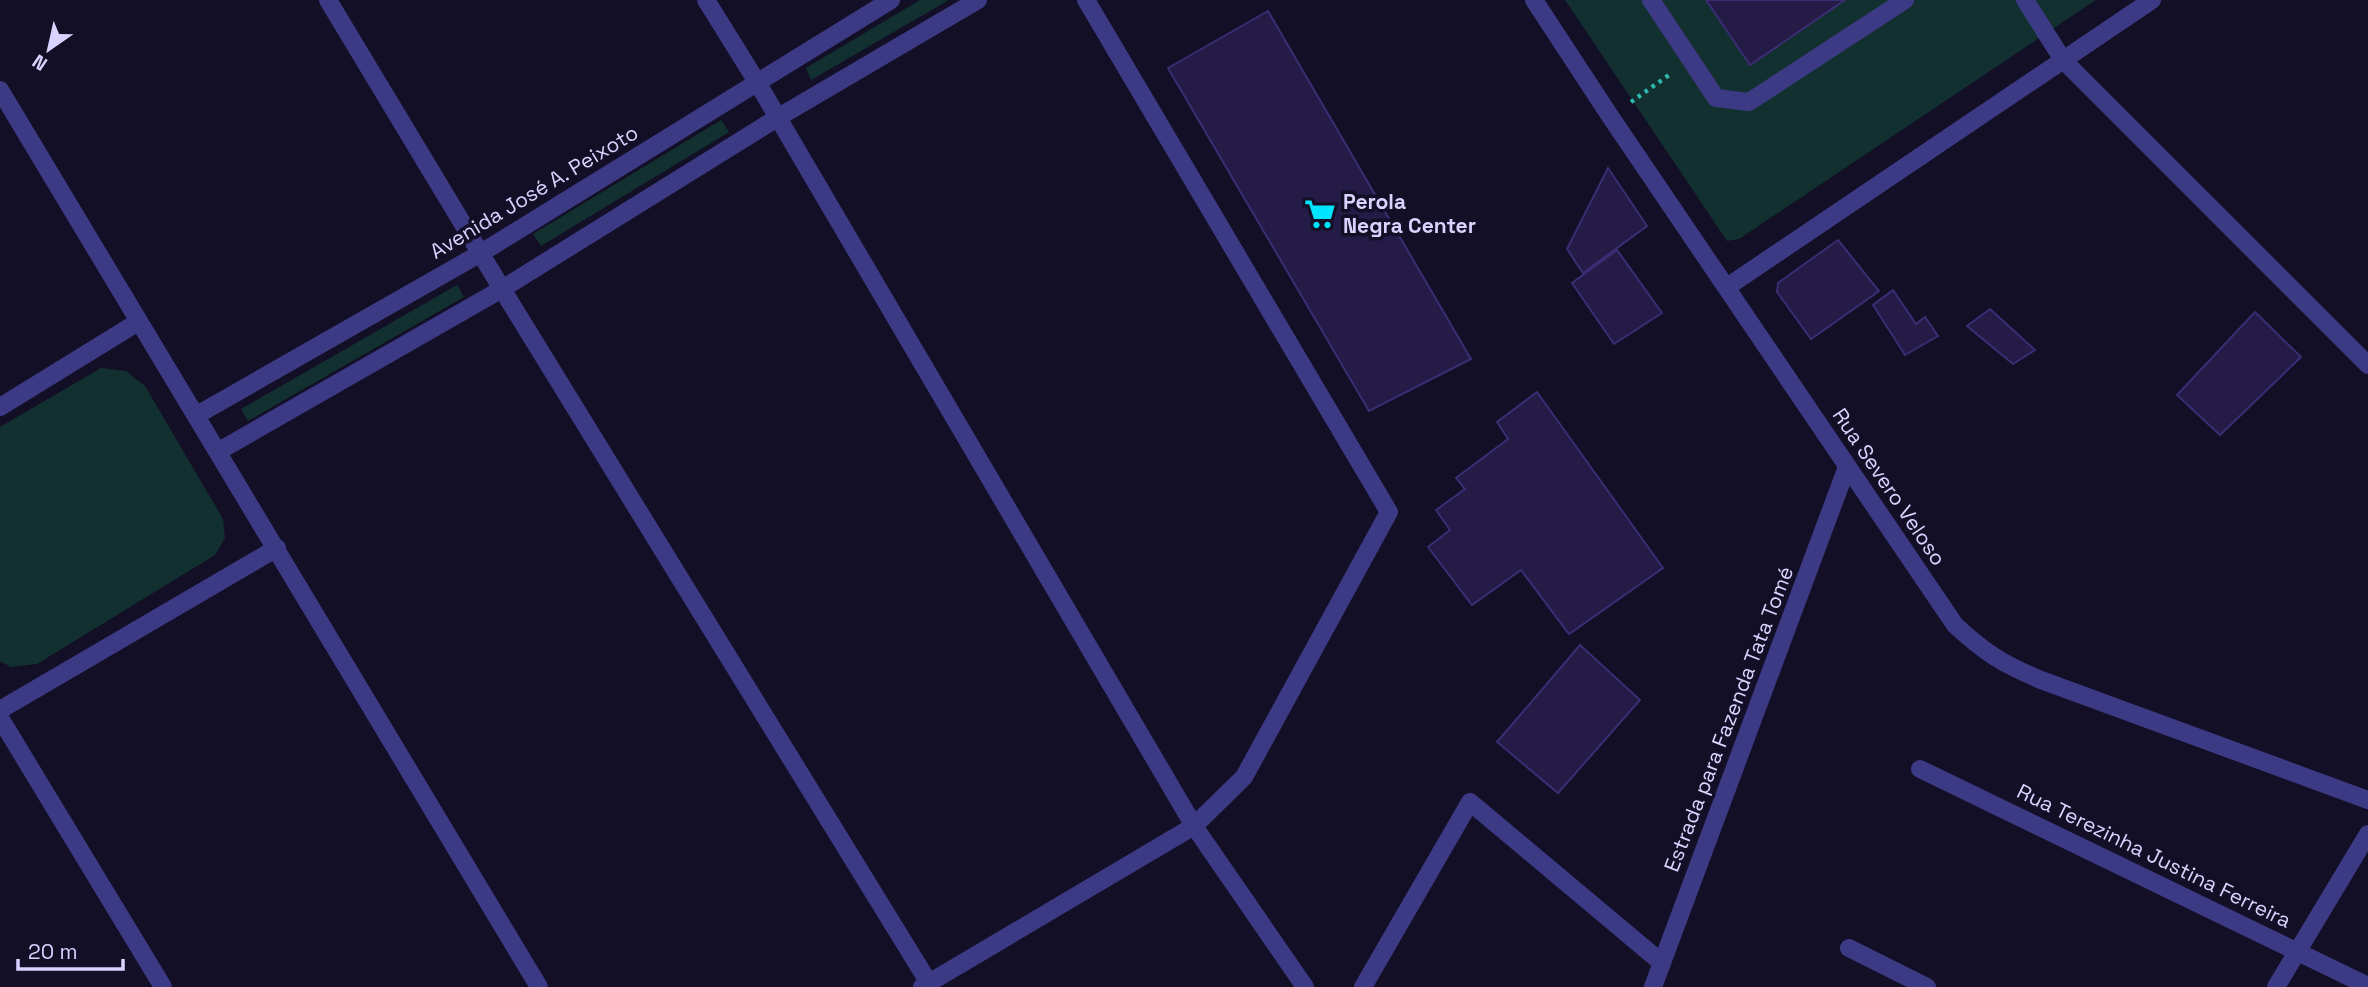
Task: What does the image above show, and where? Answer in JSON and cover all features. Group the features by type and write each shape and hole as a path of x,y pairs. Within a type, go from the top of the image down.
{"street":[{"path":"328,0 926,985 1194,825 1244,777 1389,512 1086,0"},
{"path":"706,0 757,82 1194,825 1305,987"},
{"name":"Avenida José A. Peixoto","path":"197,415 481,253 891,0"},
{"path":"219,451 502,289 777,118 978,0"},
{"name":"Rua Severo Veloso","path":"1534,0 1955,625 1983,651 2010,667 2368,800"},
{"path":"1651,0 1716,98 1749,102 1905,0"},
{"path":"2025,0 2063,60 2368,365"},
{"path":"1727,287 2152,0"},
{"path":"0,90 539,987"},
{"path":"0,407 138,322"},
{"name":"Estrada para Fazenda Tata Tomé","path":"1653,987 1847,467"},
{"path":"0,710 277,548"},
{"path":"0,718 163,987"},
{"name":"Rua Terezinha Justina Ferreira","path":"1920,769 2368,986"},
{"path":"1363,987 1470,802 1662,963"},
{"path":"2276,987 2368,834"},
{"path":"1849,948 1927,987"}],"path":[{"path":"1611,116 1690,60"}],"green space":[{"path":"920,0 949,0 811,80 806,68"},
{"path":"1565,0 2096,0 1739,239 1727,241"},
{"path":"721,120 729,132 541,246 533,234"},
{"path":"457,285 464,297 248,421 241,409"},
{"path":"101,368 126,371 145,386 223,519 225,538 215,555 37,664 11,667 0,661 0,427"}],"building":[{"path":"1706,0 1845,0 1750,65"},
{"name":"Perola Negra Center","path":"1268,11 1471,359 1369,411 1168,68"},
{"path":"1608,168 1647,226 1583,273 1567,249"},
{"path":"1838,240 1879,291 1811,339 1777,292 1778,283"},
{"path":"1617,250 1662,313 1614,344 1572,283"},
{"path":"1893,290 1916,324 1925,317 1938,336 1905,355 1873,305"},
{"path":"1990,309 2035,350 2013,364 1967,326"},
{"path":"2255,312 2301,357 2220,435 2177,395"},
{"path":"1537,392 1663,568 1569,634 1521,570 1472,605 1428,547 1450,530 1436,510 1465,489 1456,478 1508,439 1497,422"},
{"path":"1580,645 1640,700 1558,793 1497,742"}],"place":[{"name":"Perola Negra Center","path":"1320,214"}]}
